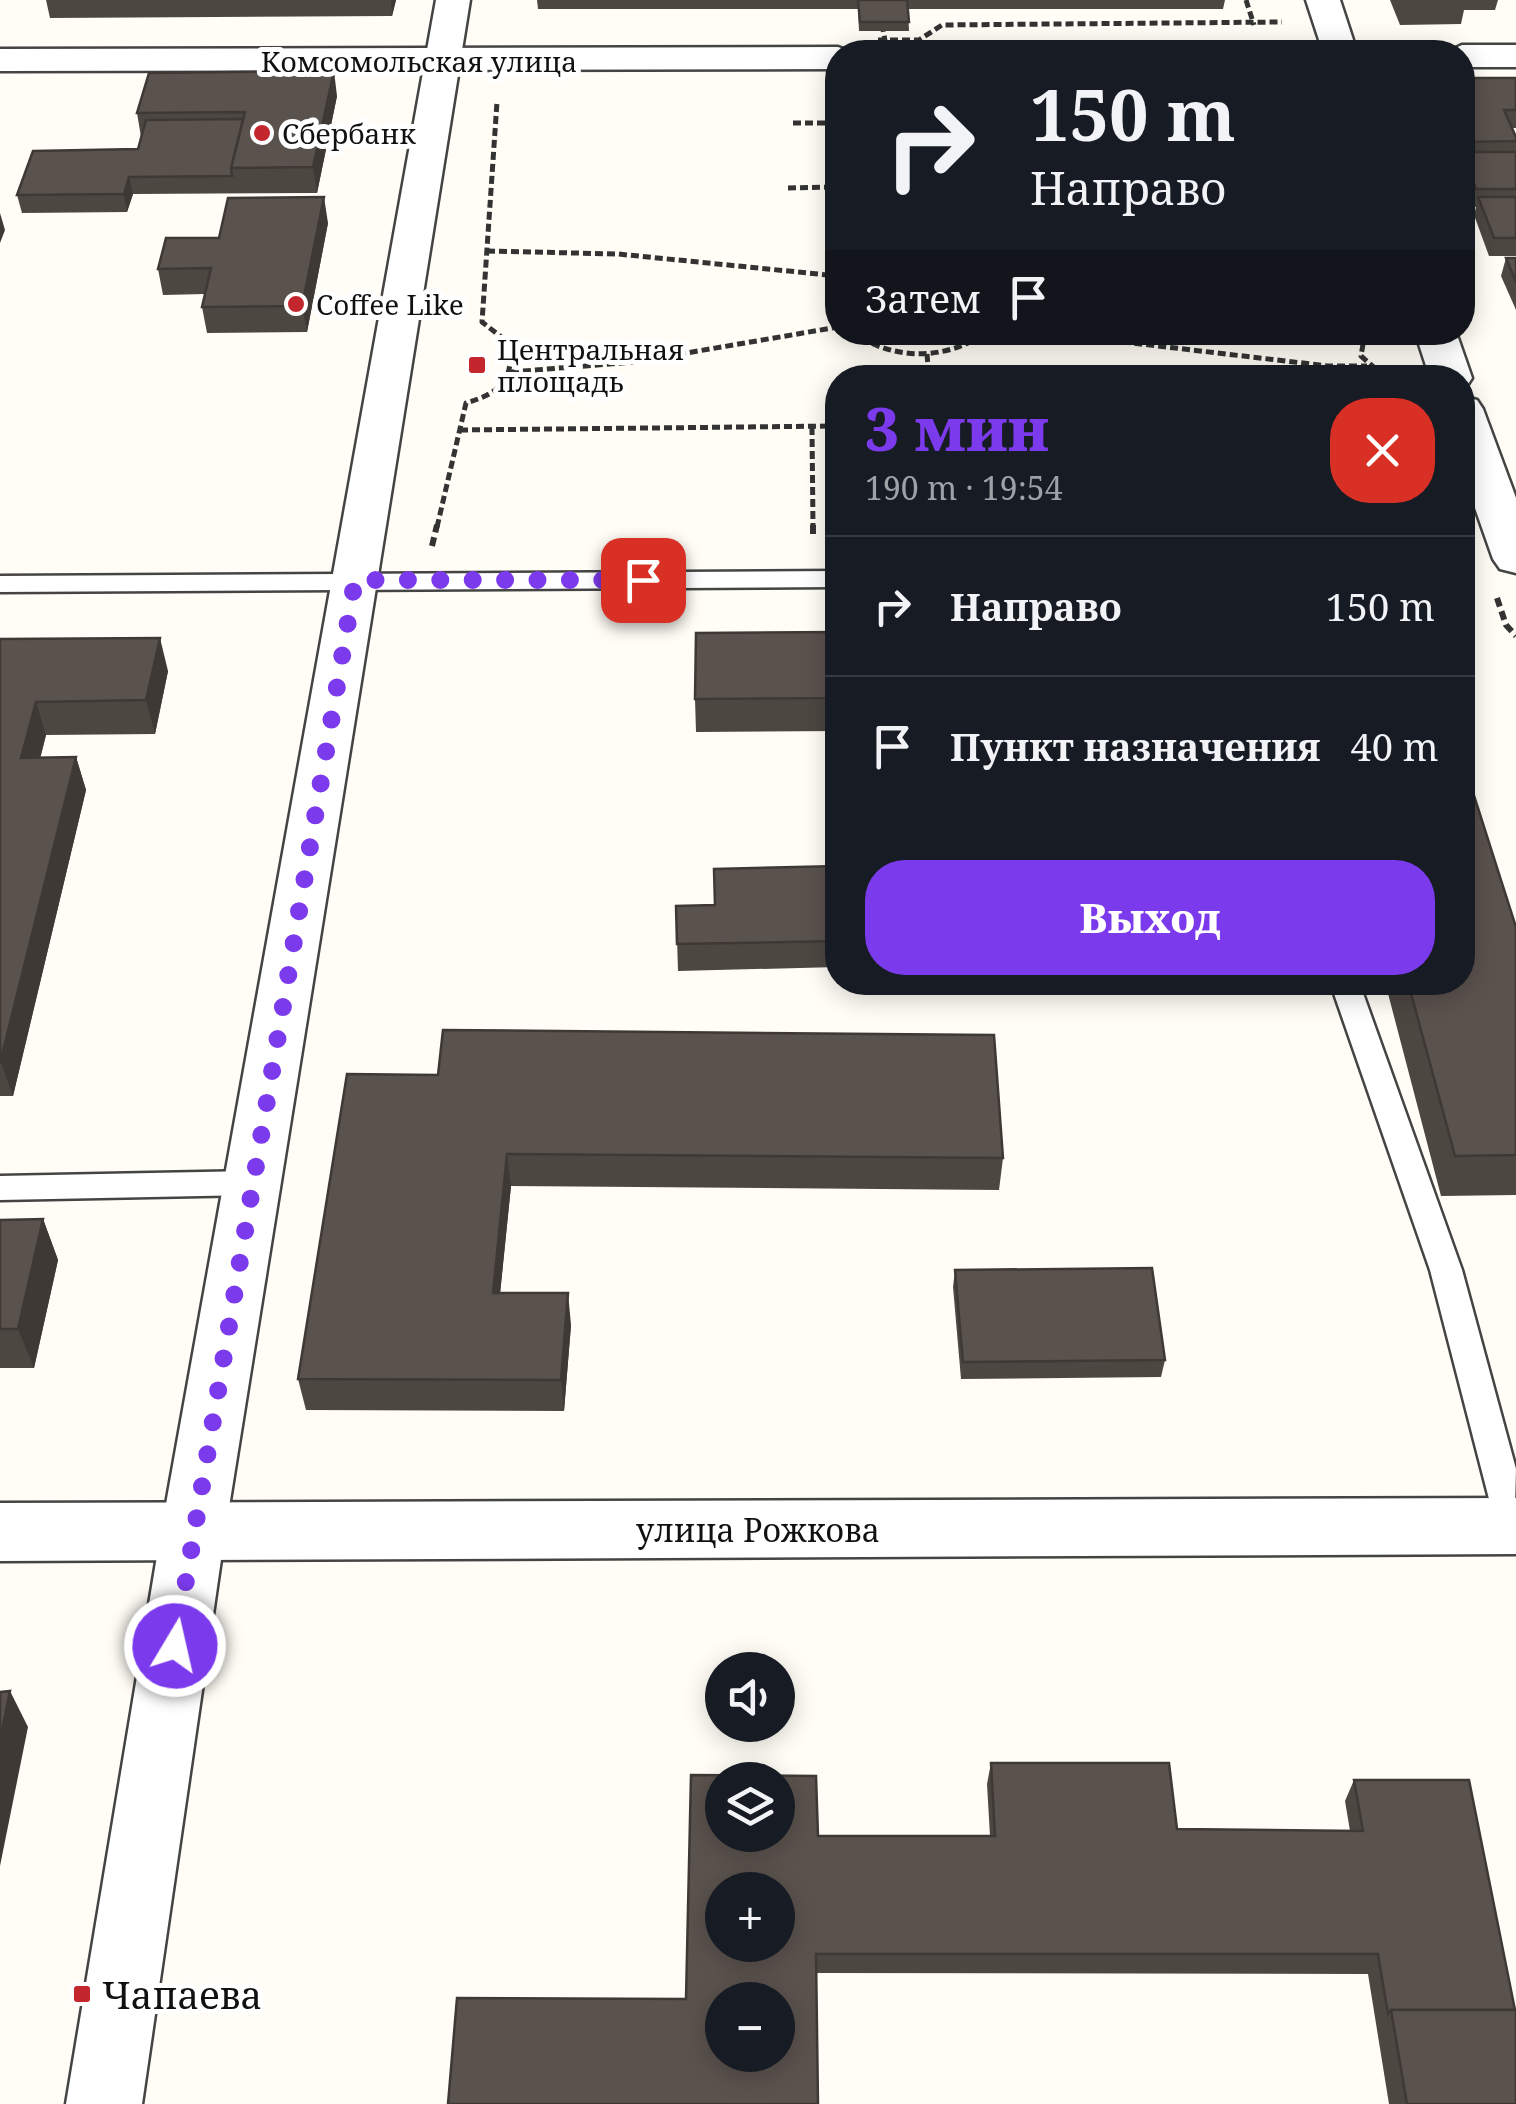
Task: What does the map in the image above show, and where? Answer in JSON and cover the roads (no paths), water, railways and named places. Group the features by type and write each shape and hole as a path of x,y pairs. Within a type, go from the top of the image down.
{"street":[{"path":"104,2104 193,1532 453,0"},
{"path":"1323,0 1336,40"},
{"path":"1475,56 1516,56"},
{"name":"Комсомольская улица","path":"0,60 444,62 825,58"},
{"path":"1475,445 1516,559"},
{"name":"улица Рожкова","path":"0,1532 1515,1526"}],"lane":[{"path":"0,584 825,579"},
{"path":"1349,995 1446,1270 1515,1526"},
{"path":"0,1188 252,1183"}],"place":[{"name":"Сбербанк","path":"262,133"},
{"name":"Coffee Like","path":"296,304"},
{"name":"Центральная площадь","path":"477,365"},
{"name":"Чапаева","path":"82,1994"}]}
